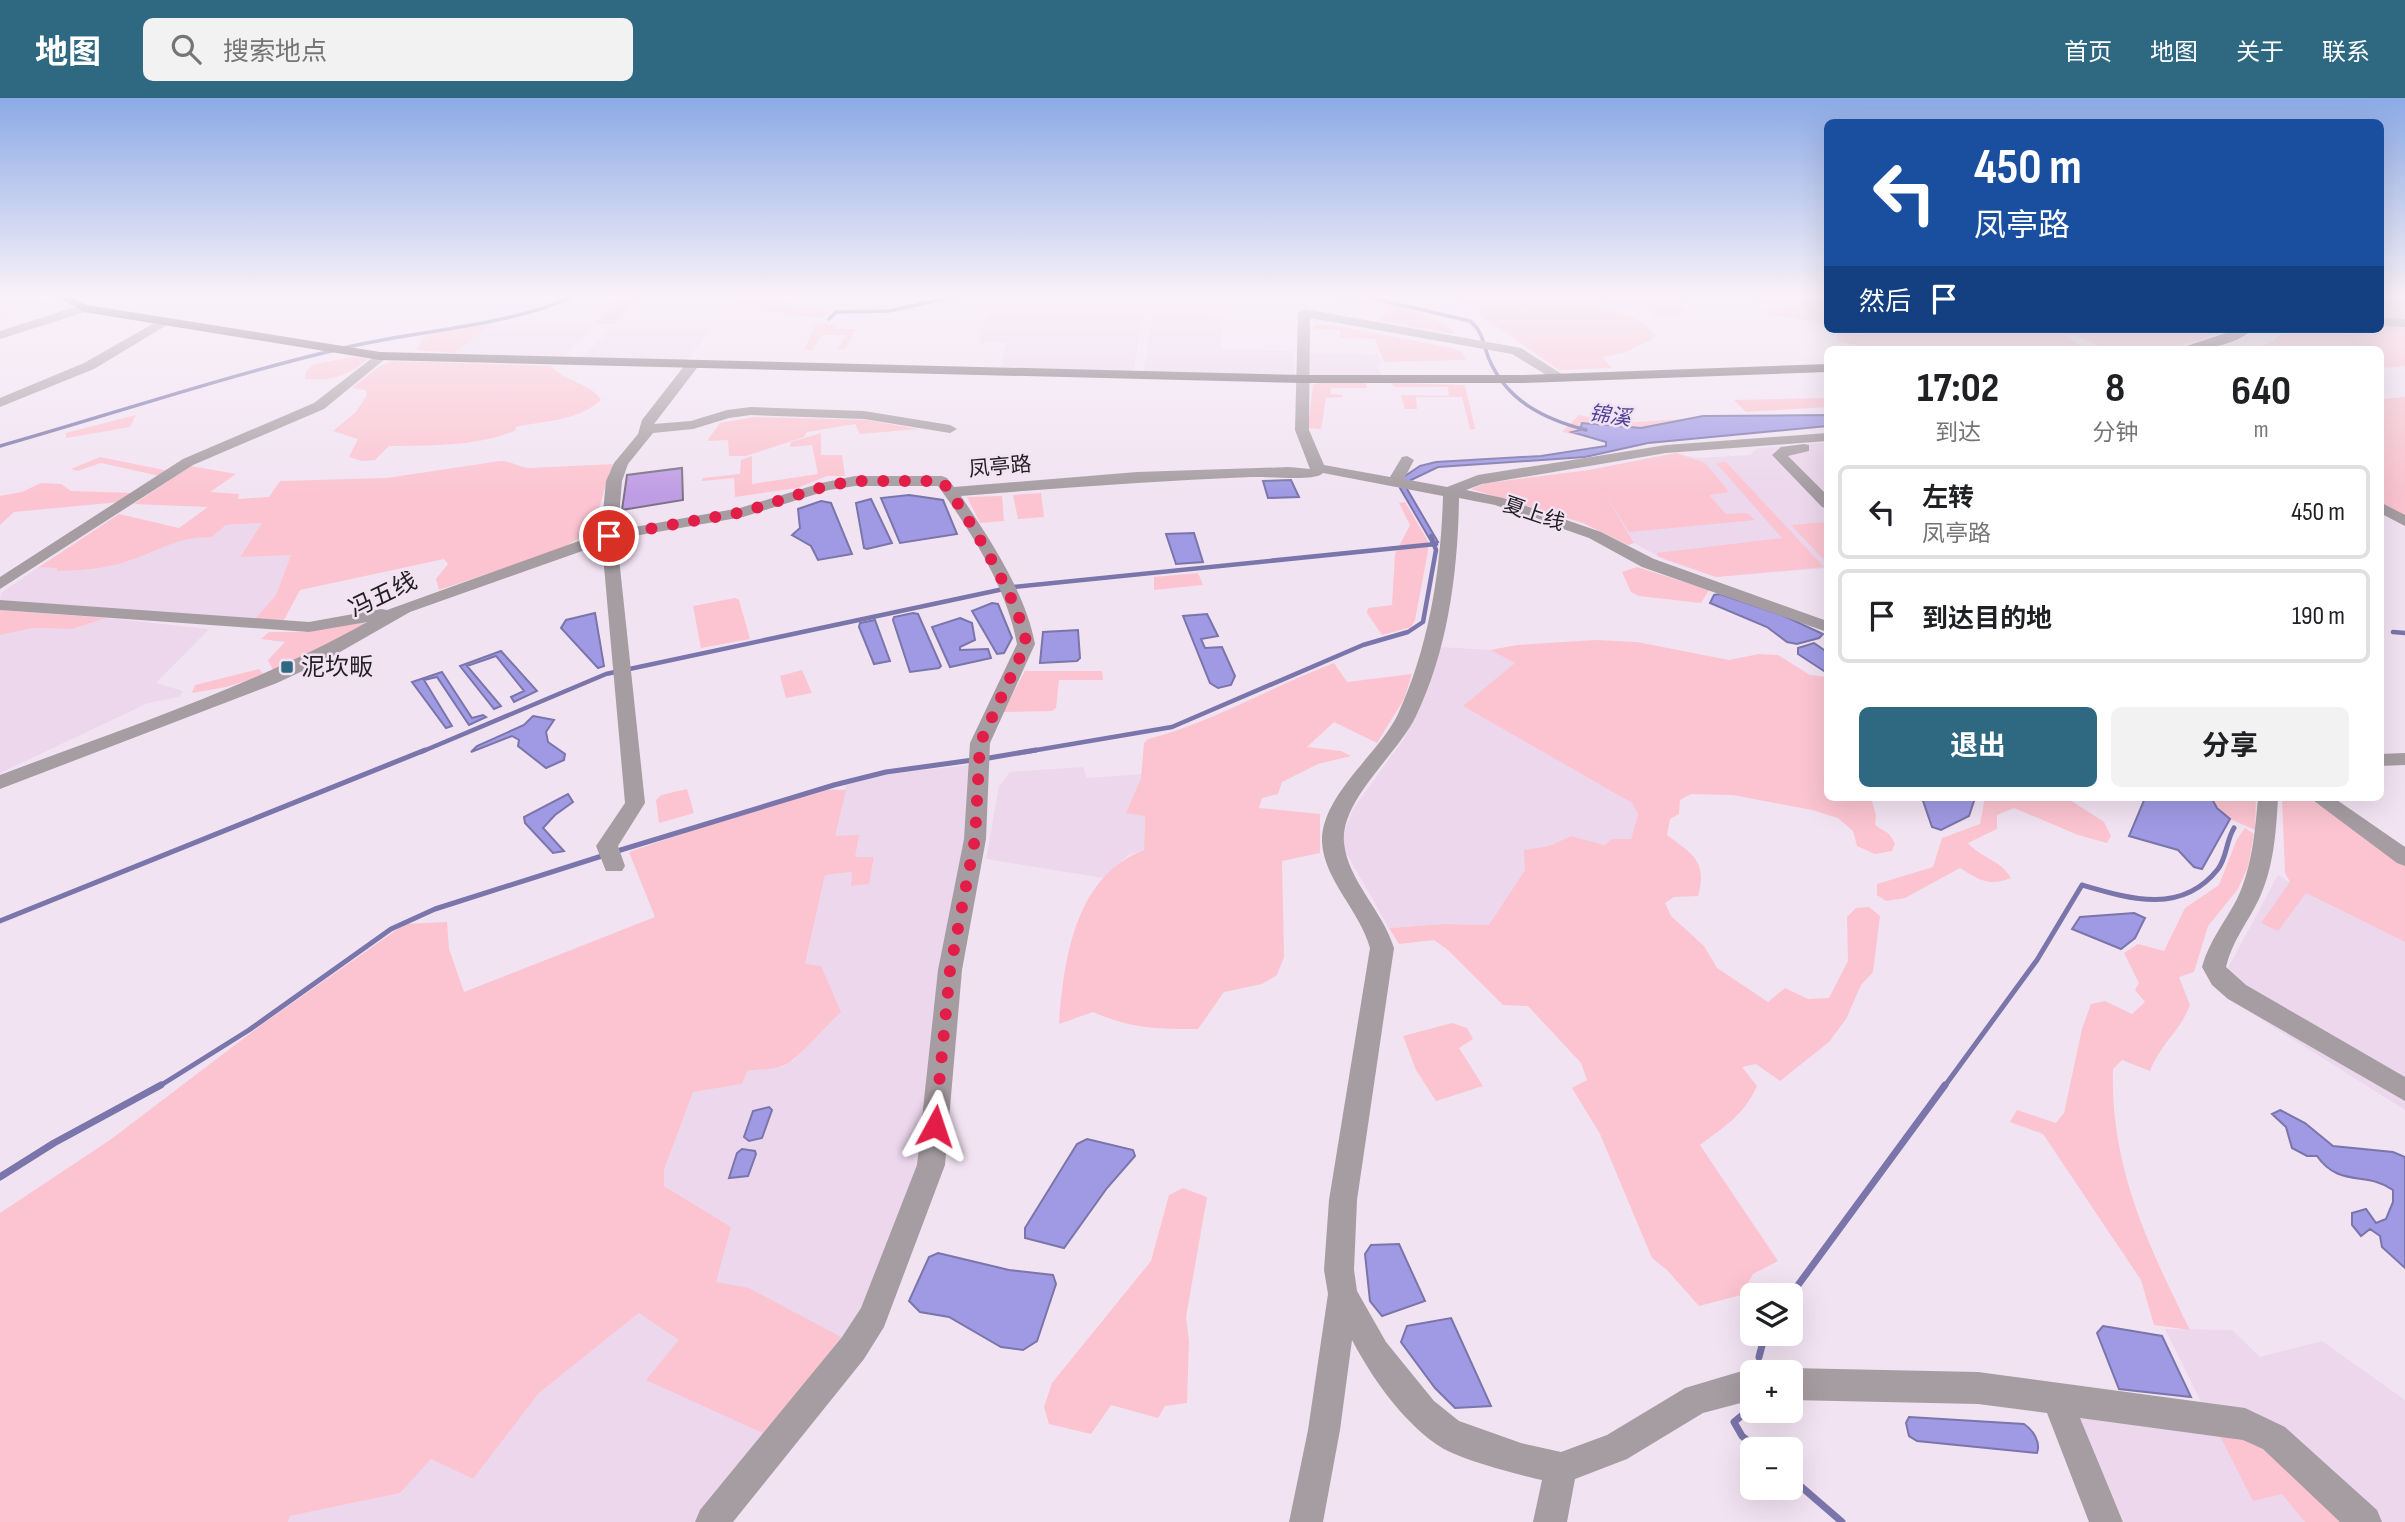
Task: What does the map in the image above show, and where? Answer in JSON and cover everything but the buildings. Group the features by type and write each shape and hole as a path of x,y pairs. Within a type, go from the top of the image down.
{"main road":[{"path":"593,361 1304,379 1524,379 1824,370"}],"street":[{"path":"0,402 97,361"},
{"path":"0,584 188,462 319,406 373,361"},
{"path":"1304,361 1300,404 1302,430 1318,468"},
{"path":"1534,361 1562,378"},
{"path":"614,866 607,846 635,803 618,664 609,536 614,481 621,463 646,429 647,423 693,364"},
{"path":"646,429 694,425 727,414 751,411 864,415 950,429"},
{"path":"1306,1522 1324,1430 1343,1294 1339,1270 1343,1200 1382,948 1379,932 1337,858 1333,841 1344,807 1401,728 1416,690 1445,587 1451,533 1442,490 1478,480 1666,449 1824,437"},
{"path":"1824,447 1786,450 1779,455 1824,502"},
{"path":"1394,483 1407,460"},
{"name":"夏上线","path":"1318,468 1498,501 1595,535 1648,563 1762,601 1824,626"},
{"name":"凤亭路","path":"609,536 743,512 826,486 855,481 942,481 951,492 1218,473 1289,471 1291,474 1315,474 1318,468"},
{"path":"712,1522 853,1348 873,1317 931,1166 950,970 975,839 980,743 1026,644 1026,632 1014,605 951,492"},
{"path":"2384,509 2405,521"},
{"name":"冯五线","path":"0,782 270,679 320,656 404,608 609,536"},
{"path":"0,605 309,627 404,608"},
{"path":"2384,760 2405,759"},
{"path":"2268,801 2263,859 2248,900 2221,942 2214,967 2220,979 2237,992 2405,1090"},
{"path":"2324,801 2405,858"},
{"path":"1343,1294 1375,1353 1423,1412 1449,1434 1521,1460 1561,1468 1616,1448 1696,1399 1740,1387"},
{"path":"1803,1384 1978,1388 2245,1424 2274,1438 2365,1522"},
{"path":"2057,1399 2106,1522"},
{"path":"1550,1522 1561,1468"}],"shaded area":[{"path":"329,361 364,361 340,376 305,379 306,371 312,365"},
{"path":"390,361 406,361 551,366 563,376 597,394 601,400 582,413 515,427 516,430 501,436 454,444 389,446 375,460 362,461 349,457 358,439 333,431 356,412 367,395 366,390 352,388"},
{"path":"1002,361 1135,361 1133,371 1000,370"},
{"path":"1145,361 1294,361 1295,376 1143,372"},
{"path":"1309,361 1380,361 1381,364 1376,365 1382,376 1310,376"},
{"path":"1547,361 1606,361 1612,368 1559,370"},
{"path":"2384,361 2405,361 2405,366 2384,368"},
{"path":"1366,383 1367,388 1331,388 1331,394 1343,397 1326,398 1321,429 1308,428 1313,385"},
{"path":"1391,383 1465,385 1475,429 1470,429 1462,397 1416,397 1417,409 1405,409 1401,395 1449,396 1448,387 1394,387"},
{"path":"2405,397 2405,516 2384,504 2384,399"},
{"path":"1824,398 1824,407 1746,412 1734,400"},
{"path":"136,415 130,427 66,438 66,433"},
{"path":"1579,415 1620,423 1686,419 1641,428 1582,423 1580,430 1573,430 1581,436 1562,432"},
{"path":"1824,415 1824,426 1648,443 1585,457 1438,467 1411,480 1407,489 1438,542 1432,543 1400,488 1402,478 1420,466 1436,462 1541,456 1606,446 1606,442 1572,432 1580,430 1582,423 1641,428 1703,416"},
{"path":"755,417 867,420 918,429 860,434 855,424 807,432 804,437 746,456 729,456 728,440 707,441 720,423"},
{"path":"821,433 821,455 842,455 845,476 827,476 797,488 735,497 734,478 702,481 703,478 740,474 741,460 752,456 752,484 818,474 812,445 790,447 791,442"},
{"path":"1824,443 1824,568 1716,577 1665,560 1634,543 1589,470 1676,453 1696,458 1750,455 1757,448"},
{"path":"1676,453 1705,463 1727,489 1728,492 1709,495 1726,514 1747,513 1755,520 1629,532 1601,488 1634,543 1628,545 1583,523 1471,489 1486,483 1589,470"},
{"path":"100,457 169,471 160,476 101,463 77,471 71,469"},
{"path":"500,461 529,468 615,464 609,473 593,531 556,551 439,590 436,579 448,564 444,559 300,590 284,620 255,619 276,595 291,555 240,557 262,523 226,525 212,537 188,539 110,566 57,571 57,568 39,567 119,514 179,528 208,507 134,504 191,466 236,474 210,492 239,494 238,499 269,497 280,481 387,478"},
{"path":"1726,462 1824,567 1716,577 1657,556 1657,553 1782,538 1716,463"},
{"path":"1291,480 1299,497 1268,498 1263,481"},
{"path":"41,483 61,484 71,491 133,493 120,502 14,512 0,525 0,496 22,492"},
{"path":"1041,493 1044,517 1018,519 1013,495"},
{"path":"909,495 943,500 957,534 900,543 881,498"},
{"path":"1002,496 1004,521 980,523 967,497"},
{"path":"871,499 892,543 867,549 864,548 856,503"},
{"path":"821,501 831,503 852,554 818,560 811,546 792,535 800,528 798,509"},
{"path":"1405,502 1428,541 1428,551 1415,620 1411,627 1382,635 1367,613 1368,608 1392,605 1395,554 1410,525 1399,503"},
{"path":"1824,522 1824,560 1791,525"},
{"path":"263,523 240,556 291,555 276,595 255,619 0,600 1,593 39,567 129,561 185,537 212,537 226,525"},
{"path":"1194,533 1203,562 1176,564 1166,534"},
{"path":"1637,567 1709,590 1701,603 1639,596 1631,592 1622,572"},
{"path":"1198,573 1203,585 1154,590 1154,577"},
{"path":"1720,594 1782,615 1823,634 1819,638 1797,644 1787,642 1767,627 1710,603 1714,595"},
{"path":"735,598 739,600 750,639 701,648 693,606"},
{"path":"992,603 998,604 1012,638 1004,653 997,654 972,611"},
{"path":"0,610 106,618 72,629 33,628 0,635"},
{"path":"595,613 604,666 598,668 561,628 566,620"},
{"path":"918,614 941,666 939,668 910,672 893,620 894,617"},
{"path":"1207,614 1218,636 1201,639 1205,648 1222,647 1235,676 1231,685 1218,688 1210,683 1183,616"},
{"path":"106,618 209,629 156,683 183,691 179,697 148,703 0,773 0,635 33,628 72,629"},
{"path":"960,618 972,623 975,640 960,647 960,650 988,649 991,658 950,667 932,627"},
{"path":"875,620 890,661 874,664 859,627 860,623"},
{"path":"367,621 354,632 273,670 268,660 285,642 261,639 269,632 306,632"},
{"path":"1078,630 1080,658 1077,661 1040,663 1043,632"},
{"path":"1596,640 1637,642 1729,660 1759,654 1778,655 1810,675 1824,677 1824,801 1872,801 1876,815 1875,825 1889,834 1895,843 1892,851 1875,854 1857,846 1853,831 1838,818 1812,810 1733,795 1691,794 1680,800 1679,814 1670,819 1667,835 1690,853 1701,874 1698,896 1674,897 1665,903 1671,916 1704,946 1717,968 1768,1002 1785,988 1808,999 1829,998 1848,961 1847,917 1856,908 1869,907 1880,916 1873,972 1861,985 1846,1019 1829,1042 1780,1081 1756,1064 1742,1067 1757,1086 1752,1096 1733,1120 1700,1145 1778,1261 1753,1274 1748,1283 1740,1283 1740,1295 1699,1306 1667,1270 1652,1258 1600,1134 1572,1088 1587,1080 1581,1063 1528,1006 1503,1005 1448,950 1434,940 1399,944 1389,928 1444,924 1489,925 1525,870 1524,850 1549,846 1571,836 1605,845 1612,839 1631,839 1638,814 1632,803 1463,706 1515,663 1490,650 1517,645"},
{"path":"1814,643 1824,650 1824,671 1798,654 1798,648"},
{"path":"1439,647 1490,650 1516,663 1463,706 1632,803 1638,813 1631,839 1612,839 1606,845 1571,836 1549,846 1525,850 1525,870 1490,925 1444,924 1389,928 1340,842 1353,809 1403,740 1418,710"},
{"path":"501,651 537,691 514,702 511,697 524,691 496,656 467,666 501,706 494,709 460,666"},
{"path":"1334,663 1347,682 1412,674 1404,699 1377,743 1334,722 1307,747 1341,751 1351,756 1318,764 1282,782 1278,794 1262,798 1259,808 1320,814 1320,853 1282,861 1284,957 1277,975 1262,984 1224,992 1198,1029 1145,1027 1120,1022 1093,1012 1059,1024 1070,947 1088,899 1102,879 1121,862 1144,850 1145,816 1126,813 1141,778 1144,743 1148,739 1219,714"},
{"path":"259,669 264,675 226,687 192,693 195,685"},
{"path":"802,670 812,693 786,698 780,676"},
{"path":"1025,671 1102,671 1103,680 1059,680 1056,708 1052,711 1003,712"},
{"path":"442,672 472,718 483,715 486,717 469,725 437,677 424,680 452,726 446,728 412,682"},
{"path":"533,716 554,720 546,732 548,742 565,754 564,760 546,768 518,746 519,740 512,736 471,752 477,746 524,725"},
{"path":"971,765 969,837 923,1165 869,1311 718,1522 288,1522 290,1516 400,1493 431,1459 473,1479 539,1393 647,1307 731,1227 664,1186 664,1170 693,1092 742,1084 746,1071 783,1067 794,1060 815,1034 840,1012 805,965 825,875 853,872 851,886 869,883 874,857 855,857 834,837 846,785 886,774"},
{"path":"1083,767 1087,778 1142,774 1127,812 1145,815 1144,850 1128,855 1103,878 986,859 999,786 1010,772"},
{"path":"687,789 694,813 659,823 656,800 661,795"},
{"path":"814,789 846,790 835,836 859,835 855,857 874,857 869,884 851,886 852,872 825,875 805,964 821,966 841,1012 785,1065 747,1071 742,1084 693,1092 664,1170 664,1186 731,1227 716,1282 749,1288 841,1337 765,1434 646,1380 679,1340 639,1313 539,1393 473,1479 431,1459 400,1493 290,1516 288,1522 0,1522 0,1213 110,1140 264,1023 405,924 447,922 449,949 464,992 655,917 629,852"},
{"path":"568,794 573,802 543,828 564,851 553,853 525,823 524,817"},
{"path":"1923,801 1974,801 1969,816 1941,830 1932,827"},
{"path":"1984,801 2072,801 2104,822 2111,836 2107,843 2078,835 2014,808 1997,815 1997,829 1968,843 2002,867 2011,878 1996,882 1984,881 1960,868 1905,898 1886,901 1877,895 1877,884 1933,867 1942,838 1980,824"},
{"path":"2144,801 2213,801 2230,819 2202,869 2194,867 2178,850 2129,836"},
{"path":"2212,801 2256,801 2255,830 2230,819"},
{"path":"2282,801 2313,801 2405,865 2405,942 2306,893 2278,931 2261,923 2290,882 2285,873"},
{"path":"2245,828 2254,834 2248,867 2238,889 2208,926 2194,972 2179,977 2190,1005 2186,1015 2159,1053 2150,1071 2122,1060 2113,1069 2114,1105 2125,1172 2146,1236 2190,1330 2154,1325 2141,1280 2043,1134 2010,1122 2017,1110 2056,1123 2064,1113 2082,1029 2091,1004 2105,1001 2132,1014 2145,1002 2135,990 2139,983 2124,953 2138,944 2164,951 2185,908 2219,885 2237,839"},
{"path":"2278,875 2306,893 2405,942 2405,1110 2221,994 2229,966"},
{"path":"2134,913 2145,918 2135,938 2121,949 2072,929 2080,917"},
{"path":"1452,1023 1467,1028 1473,1039 1459,1048 1483,1086 1436,1101 1416,1070 1403,1036"},
{"path":"769,1107 772,1110 762,1138 749,1141 744,1137 753,1111"},
{"path":"2280,1110 2305,1123 2333,1146 2393,1152 2405,1157 2405,1268 2382,1247 2380,1236 2370,1229 2361,1236 2352,1225 2352,1213 2366,1209 2376,1223 2386,1219 2393,1202 2393,1190 2383,1184 2334,1172 2317,1156 2307,1156 2292,1148 2286,1127 2272,1114"},
{"path":"1087,1139 1133,1150 1135,1156 1107,1188 1064,1248 1025,1238 1025,1228 1077,1144"},
{"path":"742,1149 755,1151 756,1154 748,1176 729,1178 737,1153"},
{"path":"1183,1188 1207,1197 1186,1317 1189,1341 1187,1403 1165,1406 1158,1418 1111,1405 1091,1434 1049,1424 1044,1407 1052,1383 1151,1261 1169,1195"},
{"path":"1399,1244 1425,1301 1382,1316 1370,1301 1365,1254 1371,1245"},
{"path":"938,1253 1009,1270 1053,1275 1056,1284 1037,1341 1023,1350 1001,1347 949,1317 920,1312 909,1301 929,1257"},
{"path":"1451,1318 1491,1406 1455,1408 1435,1388 1401,1342 1407,1326"},
{"path":"2103,1326 2162,1336 2191,1397 2119,1389 2097,1333"},
{"path":"2165,1329 2232,1330 2260,1357 2322,1341 2405,1400 2405,1522 2124,1522 2072,1411 2202,1404"},
{"path":"1909,1417 2024,1424 2035,1437 2037,1453 1917,1441 1909,1436 1906,1423"},
{"path":"2219,1434 2256,1439 2341,1522 2305,1522 2282,1494 2253,1501"}],"waterway":[{"path":"0,446 291,361"},
{"name":"锦溪","path":"1490,361 1506,386 1529,406 1556,420 1586,430"},
{"path":"1431,536 1434,544"},
{"path":"421,752 606,674 1013,587 1434,544"},
{"path":"1025,752 1172,727 1363,645 1408,632 1423,622 1436,550 1434,544"},
{"path":"2393,632 2405,633"},
{"path":"0,921 425,750"},
{"path":"983,759 1036,750"},
{"path":"614,852 834,785 886,772 973,760"},
{"path":"1944,1087 2037,960 2082,885 2118,895 2154,900 2188,893 2204,883 2218,869 2234,828"},
{"path":"158,1087 249,1030 391,929 435,909 605,855"},
{"path":"0,1177 54,1143 161,1085"},
{"path":"1800,1283 1945,1085"},
{"path":"1759,1357 1762,1346"},
{"path":"1740,1417 1734,1422 1743,1437"},
{"path":"1803,1488 1842,1522"}],"place":[{"name":"泥坎畈","path":"287,667"}],"route":[{"path":"609,536 743,512 826,486 855,481 942,481 951,492 1014,605 1026,632 1026,644 980,743 975,839 962,895 950,970 935,1126"}]}
